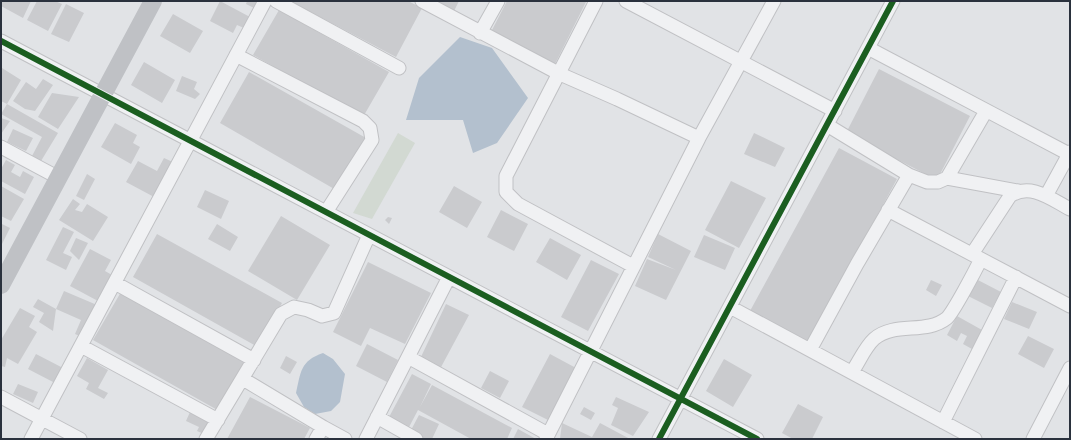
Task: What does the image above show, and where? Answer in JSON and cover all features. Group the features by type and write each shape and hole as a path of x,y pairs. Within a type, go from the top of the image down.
{"street":[{"path":"1,285 153,1"},
{"path":"31,439 191,141 264,1"},
{"path":"276,1 399,68"},
{"path":"422,1 560,74 699,138"},
{"path":"480,33 498,1"},
{"path":"596,1 560,74 506,176 506,192 518,204 633,266"},
{"path":"626,1 835,110"},
{"path":"408,357 547,436 699,138 742,62 774,1"},
{"path":"659,439 682,399 893,1"},
{"path":"1,41 757,439"},
{"path":"868,48 986,111 1070,153 1046,196"},
{"path":"236,55 363,121 370,128 372,140 326,212"},
{"path":"947,178 986,111"},
{"path":"827,125 909,176 927,182 938,182 947,178 1035,192 1046,196 1070,209"},
{"path":"1,147 59,178"},
{"path":"810,350 888,210 909,176"},
{"path":"852,372 872,340 883,332 907,327 934,325 948,317 977,257 1010,196 1018,190"},
{"path":"888,210 1070,306"},
{"path":"206,439 281,314 294,308 308,310 322,316 334,313 369,235"},
{"path":"366,439 449,277"},
{"path":"943,422 1016,278"},
{"path":"115,283 254,360"},
{"path":"730,308 975,439"},
{"path":"81,346 218,420"},
{"path":"1033,439 1070,368"},
{"path":"243,379 345,439"},
{"path":"1,397 80,439"},
{"path":"377,417 416,439"},
{"path":"316,439 323,427"}],"shaded area":[{"path":"398,133 415,143 372,219 353,213"}],"water":[{"path":"460,37 492,48 528,98 497,143 473,153 463,120 406,120 419,78"},
{"path":"323,353 333,359 345,374 340,402 331,411 315,414 304,407 296,393 303,368 315,356"}],"building":[{"path":"1,1 31,1 23,18 1,6"},
{"path":"37,1 55,1 62,4 48,31 27,20"},
{"path":"220,1 250,17 244,28 237,25 233,33 210,21"},
{"path":"247,1 257,1 254,8 246,4"},
{"path":"290,1 408,1 422,8 396,57"},
{"path":"431,1 459,1 453,13"},
{"path":"507,1 586,2 554,66 491,32"},
{"path":"66,4 84,13 69,42 51,34"},
{"path":"279,10 389,72 363,117 253,55"},
{"path":"173,14 203,31 190,53 160,36"},
{"path":"144,62 175,80 162,103 131,85"},
{"path":"2,68 21,80 7,104 1,101"},
{"path":"879,69 970,116 937,180 846,133"},
{"path":"249,72 366,138 336,190 220,123"},
{"path":"182,76 197,82 194,89 200,94 195,99 176,91"},
{"path":"43,79 53,85 35,111 25,109 13,101 26,82 36,89"},
{"path":"52,93 79,97 58,129 38,117"},
{"path":"7,104 58,133 41,161 32,156 42,137 1,114"},
{"path":"1,118 10,121 1,134"},
{"path":"115,123 137,135 133,143 140,147 131,164 101,147"},
{"path":"13,129 33,138 26,151 7,142"},
{"path":"754,133 785,148 775,167 744,154"},
{"path":"839,148 897,179 808,343 750,311"},
{"path":"164,158 175,163 156,198 126,182 138,161 157,171"},
{"path":"6,160 15,165 11,172 20,177 23,171 34,177 25,194 1,181 1,169"},
{"path":"87,174 95,179 84,200 76,196"},
{"path":"731,181 766,198 739,248 705,230"},
{"path":"1,186 24,199 11,221 1,216"},
{"path":"454,186 482,202 467,228 439,212"},
{"path":"205,190 229,201 221,219 197,207"},
{"path":"73,199 80,204 75,210 82,212 87,204 108,217 93,241 59,220"},
{"path":"501,210 528,224 514,251 487,237"},
{"path":"281,216 330,245 297,300 248,271"},
{"path":"388,217 392,218 389,224 385,220"},
{"path":"2,224 10,228 1,246 1,225"},
{"path":"217,224 238,237 230,251 208,239"},
{"path":"63,227 74,232 63,253 72,257 66,270 46,260"},
{"path":"157,234 282,303 258,347 133,277"},
{"path":"658,234 691,251 666,300 635,286 647,259 676,270 648,257"},
{"path":"704,235 735,248 725,270 694,257"},
{"path":"76,238 88,243 79,260 70,251"},
{"path":"550,238 581,255 567,280 536,262"},
{"path":"90,249 111,260 105,271 112,275 98,301 70,286"},
{"path":"591,260 619,274 588,331 561,317"},
{"path":"368,262 431,293 405,344 370,328 361,346 333,332"},
{"path":"976,279 1001,292 992,308 968,296"},
{"path":"931,280 942,285 936,296 926,290"},
{"path":"64,291 97,305 82,337 75,334 81,320 56,309"},
{"path":"121,292 249,364 221,412 93,340"},
{"path":"38,299 56,309 53,331 39,322 44,313 33,307"},
{"path":"1012,302 1037,312 1029,329 1004,319"},
{"path":"446,304 469,315 440,369 420,359"},
{"path":"20,308 35,316 29,327 37,332 18,364 7,358 5,367 1,366 1,340"},
{"path":"957,316 982,330 972,349 963,344 967,336 961,333 957,341 947,335"},
{"path":"1028,336 1054,349 1044,368 1018,354"},
{"path":"367,344 398,360 387,382 356,366"},
{"path":"36,354 63,368 55,383 28,369"},
{"path":"550,354 576,368 548,420 522,407"},
{"path":"286,356 297,362 290,374 280,368"},
{"path":"87,358 108,370 98,388 108,393 104,399 86,389 89,383 77,376"},
{"path":"724,359 752,375 733,407 706,391"},
{"path":"490,371 509,381 500,398 481,388"},
{"path":"412,374 431,384 420,407 432,385 512,428 507,439 471,439 418,410 408,429 388,419"},
{"path":"18,384 38,392 33,403 13,394"},
{"path":"250,397 310,428 304,439 227,439"},
{"path":"616,397 649,412 633,436 611,425 618,408 612,405"},
{"path":"798,404 823,417 812,439 793,439 782,433"},
{"path":"584,407 595,413 591,420 580,414"},
{"path":"190,412 212,423 206,435 197,431 199,427 186,421"},
{"path":"419,415 439,424 432,439 425,439 410,432"},
{"path":"562,423 592,437 600,423 630,439 560,439"},
{"path":"518,429 536,439 513,439"}],"cycle path":[{"path":"659,439 893,1"},
{"path":"1,41 757,439"}]}
